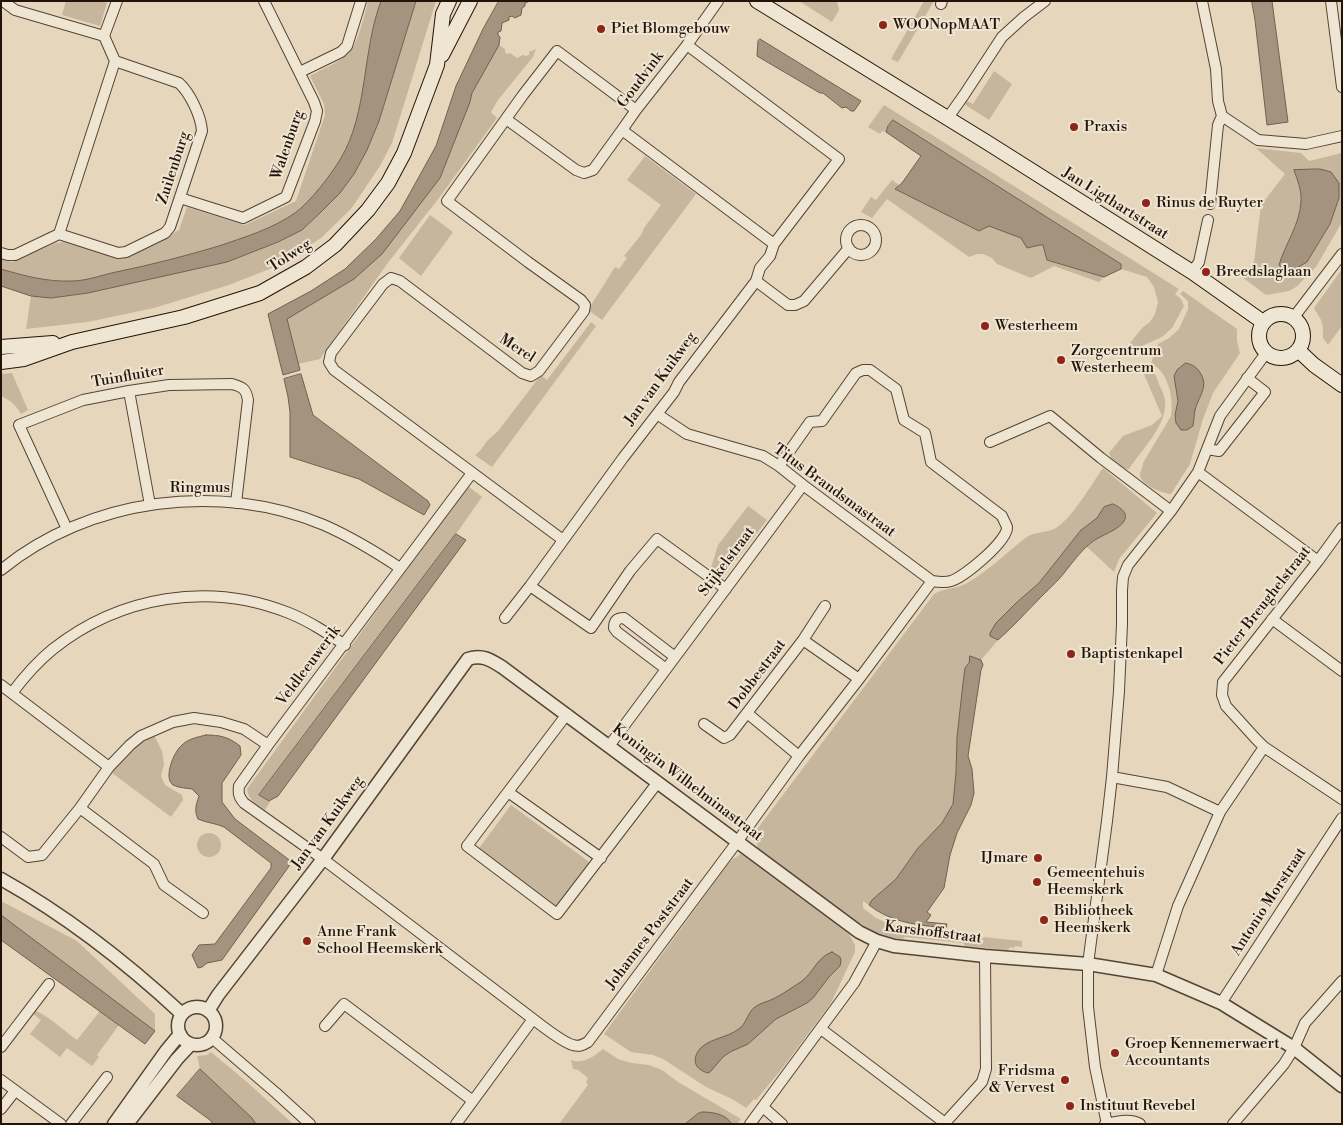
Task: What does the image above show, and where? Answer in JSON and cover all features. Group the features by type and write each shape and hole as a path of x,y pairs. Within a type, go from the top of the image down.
{"main road":[{"name":"Tolweg","path":"435,71 443,14 449,1"},
{"name":"Tolweg","path":"1,362 24,359 72,342 184,317 260,293 306,267 335,245 368,210 388,183 404,153 435,71 470,1"},
{"name":"Jan Ligthartstraat","path":"757,1 1192,272 1263,322"},
{"path":"1277,313 1294,317 1304,333 1303,342 1298,350 1286,358 1272,356 1266,352 1259,341 1258,335 1263,322 1269,316 1277,313"},
{"name":"Tolweg","path":"1,348 72,342"},
{"path":"1298,350 1314,365 1342,385"}],"street":[{"path":"3,1 15,10 104,36"},
{"path":"1,253 15,255 59,234 115,61 104,36 117,1"},
{"name":"Walenburg","path":"180,198 243,218 286,196 315,121 317,111 300,72 264,1"},
{"path":"300,72 342,52 347,46 361,1"},
{"name":"Goudvink","path":"506,119 575,169 584,173 593,170 718,1"},
{"path":"947,118 1002,37 1045,1"},
{"path":"1202,1 1216,70 1219,106 1222,116 1218,126 1210,204"},
{"path":"1331,1 1342,87"},
{"name":"Jan van Kuikweg","path":"505,618 674,392 698,355 756,280 760,268 770,256 774,244 839,158 687,45"},
{"name":"Merel","path":"563,540 334,370 329,362 331,353 336,346 383,284 391,278 400,281 522,373 531,376 539,371 584,311 585,305 581,300 447,201 556,51 636,110"},
{"name":"Zuilenburg","path":"59,234 118,253 126,252 165,233 170,228 202,131 202,122 185,88 179,83 115,61"},
{"path":"1222,116 1258,140 1306,144 1342,136"},
{"path":"622,130 774,244"},
{"path":"1192,272 1199,262 1208,220"},
{"path":"756,280 788,305 795,305 804,301 849,248"},
{"path":"1294,317 1342,254"},
{"path":"1140,1124 1135,1121 1124,1121 1107,1124 1095,1067 1088,1007 1088,964 1112,777 1119,691 1124,577 1128,565 1171,511 1198,472 1220,416 1266,352"},
{"path":"779,466 810,422 822,421 856,373 870,370 896,389 904,420 925,433 931,462 1002,516 1007,528 1005,536 994,548 961,577 950,582 932,581"},
{"path":"1207,449 1219,451 1265,392 1247,378"},
{"name":"Tuinfluiter","path":"67,529 19,425 83,400 169,384 232,384 242,387 247,393 248,400 236,503"},
{"path":"129,391 150,505"},
{"name":"Titus Brandsmastraat","path":"657,414 687,434 764,456 932,581"},
{"path":"990,442 1050,416 1101,458 1171,511"},
{"path":"1198,472 1318,561"},
{"name":"Veldleeuwerik","path":"323,859 244,803 238,793 239,786 472,473"},
{"name":"Stijkelstraat","path":"609,746 803,486"},
{"name":"Ringmus","path":"1,570 35,546 67,529 113,513 150,505 208,501 236,503 295,515 350,537 400,568"},
{"name":"Pieter Breughelstraat","path":"1342,528 1223,682 1222,695 1226,706 1264,747 1342,799"},
{"path":"530,586 591,628 630,571 657,539 726,589"},
{"name":"Johannes Poststraat","path":"323,859 533,1019 568,1043 575,1046 582,1045 588,1042 799,756 932,581"},
{"path":"12,693 37,664 52,650 76,633 101,618 131,607 163,599 195,596 227,597 258,603 289,613 318,627 344,644"},
{"name":"Dobbestraat","path":"704,724 724,738 730,735 803,640 825,606"},
{"path":"666,669 617,632 614,628 615,621 624,618 676,657"},
{"path":"1272,619 1342,670"},
{"path":"803,640 859,679"},
{"name":"Jan van Kuikweg","path":"208,1011 218,995 323,859 468,659 476,656"},
{"name":"Koningin Wilhelminastraat","path":"476,656 493,661 502,667 859,932 876,942"},
{"path":"1,686 109,767"},
{"path":"748,713 799,756"},
{"path":"567,714 467,846 557,914 658,782"},
{"path":"1,837 28,857 42,855 80,808 109,767 130,745 141,736 173,722 194,718 221,722 244,729 268,745"},
{"path":"1156,975 1178,906 1220,812 1264,747"},
{"path":"1112,777 1166,787 1220,812"},
{"path":"508,792 601,858"},
{"path":"80,808 154,864 164,885 203,914"},
{"name":"Antonio Morstraat","path":"1221,1003 1342,818"},
{"path":"1,879 48,908 116,956 182,1014"},
{"name":"Karshoffstraat","path":"750,1124 854,983 876,942 894,946 985,956 1088,964 1156,975 1221,1003 1294,1048 1342,1086"},
{"path":"821,1029 944,1123 982,1082 986,1069 985,956"},
{"path":"1233,1124 1284,1064 1294,1048 1305,1023 1342,980"},
{"path":"1,1047 49,984"},
{"path":"325,1026 344,1004 473,1102"},
{"path":"195,1007 208,1011 216,1024 212,1038 206,1043 198,1045 184,1040 180,1034 178,1022 182,1014 188,1009 195,1007"},
{"path":"456,1124 533,1019"},
{"path":"114,1124 180,1034"},
{"path":"212,1038 310,1124"},
{"path":"127,1124 177,1059 191,1044"},
{"path":"71,1124 107,1077"},
{"path":"1,1080 61,1124"},
{"path":"1,1109 15,1090"},
{"path":"763,1107 782,1124"}],"shaded area":[{"path":"66,1 102,1 107,3 100,26 62,15"},
{"path":"368,1 381,1 371,40 361,102 350,140 341,158 326,180 314,195 295,213 268,228 219,246 83,280 63,281 45,279 1,269 1,259 11,262 15,261 56,243 63,242 125,258 179,230 187,207 245,225 296,201 325,115 324,104 310,76 339,60 353,47 360,32"},
{"path":"381,1 416,1 379,121 367,150 354,174 340,193 302,230 278,242 227,262 88,293 51,298 31,296 1,286 1,269 45,279 63,281 83,280 219,246 268,228 295,213 314,195 326,180 341,158 350,140 361,102 371,40"},
{"path":"416,1 436,1 392,143 380,166 351,209 321,238 272,268 229,285 154,308 88,322 26,329 31,296 51,298 88,293 227,262 278,242 302,230 340,193 354,174 367,150 379,121"},
{"path":"499,1 530,1 525,3 521,15 515,18 509,17 509,20 502,23 501,31 498,32 500,37 499,45 472,93 440,178 382,254 354,279 287,319 300,370 283,375 268,314 311,291 345,269 376,239 400,211 436,146 456,86 483,29"},
{"path":"799,1 837,1 839,10 832,22"},
{"path":"924,1 934,1 898,62 891,59"},
{"path":"1252,1 1272,1 1288,122 1267,125"},
{"path":"760,39 861,101 854,111 846,107 842,108 823,93 757,56 758,41"},
{"path":"499,45 505,49 507,54 510,53 517,58 529,55 529,52 536,49 533,57 498,100 491,112 497,118 439,198 387,264 320,359 298,364 286,319 354,279 382,254 470,102 472,93"},
{"path":"994,71 1012,84 989,120 964,104 967,101 973,104"},
{"path":"884,105 1179,289 1175,294 1181,299 1184,306 1172,328 1162,337 1135,349 1130,343 1143,327 1150,322 1155,314 1158,302 1154,287 1147,277 1121,269 1121,264 893,120 886,132 882,131 880,134 868,127"},
{"path":"893,120 1121,264 1121,269 1104,277 1047,260 1043,245 1027,248 1021,238 989,226 979,231 895,189 902,183 921,156 886,132"},
{"path":"1256,148 1301,153 1309,161 1342,153 1342,222 1316,267 1296,287 1289,291 1266,295 1242,277 1254,262 1261,205 1285,174","holes":["1294,170 1303,170 1339,182 1339,198 1330,224 1307,262 1279,265 1300,210 1301,194"]},
{"path":"645,156 696,194 602,320 588,310 615,267 619,269 627,258 624,256 661,205 627,180"},
{"path":"1320,169 1331,172 1339,183 1339,198 1330,224 1307,262 1286,274 1279,265 1298,218 1301,201 1300,189 1294,170"},
{"path":"892,180 899,185 896,189 1022,238 1027,248 1043,245 1048,260 1104,277 1099,282 1054,266 1031,278 997,264 992,258 983,254 969,257 887,199 872,218 861,212 871,197 876,200"},
{"path":"430,215 453,232 421,276 399,258"},
{"path":"1342,269 1342,326 1328,345 1323,338 1321,320 1314,308"},
{"path":"1183,291 1237,329 1240,353 1213,393 1203,419 1190,464 1171,494 1167,494 1148,485 1140,475 1143,463 1171,416 1172,402 1166,379 1162,372 1151,363 1158,344 1169,338 1179,329 1188,309 1188,301 1180,294"},
{"path":"591,322 596,326 492,467 475,455 498,431 541,375 547,380"},
{"path":"1186,363 1194,366 1199,371 1204,381 1204,386 1195,410 1193,426 1187,430 1181,430 1176,423 1175,415 1178,401 1174,376 1177,370"},
{"path":"1143,364 1151,369 1156,377 1164,397 1165,411 1158,429 1129,469 1125,469 1116,465 1109,453 1123,436 1152,425 1162,416 1140,365"},
{"path":"12,373 28,410 21,414 13,404 1,396 1,374"},
{"path":"301,374 313,415 428,501 430,505 424,515 359,479 290,457 290,412 284,379"},
{"path":"1103,468 1157,513 1119,559 1114,572 1086,546 1121,525 1125,519 1125,513 1104,507 1097,518 1081,530 1039,583 996,623 990,636 998,640 981,660 970,656 969,663 965,668 963,683 957,737 953,804 942,823 918,848 896,879 872,900 869,905 863,901 863,908 876,918 904,929 1022,941 1022,947 1010,947 1008,950 965,946 963,943 905,937 903,939 886,936 860,923 856,924 757,851 758,828 934,594 963,585 975,578 1028,536 1056,528 1075,509"},
{"path":"468,486 482,497 259,794 270,802 265,810 251,799 247,789"},
{"path":"1113,504 1125,513 1122,524 1096,539 1085,548 1059,579 998,640 990,636 996,623 1039,583 1081,530 1097,518 1104,507"},
{"path":"748,506 767,520 722,578 711,568 718,545"},
{"path":"456,534 466,540 278,796 269,801 259,795"},
{"path":"970,656 981,660 983,665 968,756 972,769 974,793 971,805 957,833 950,855 944,888 927,912 931,915 926,922 947,924 946,928 925,926 887,916 869,905 872,900 896,879 918,848 942,823 953,804 957,737 963,683 965,668 969,663"},
{"path":"154,735 162,751 164,764 161,776 165,785 182,795 183,800 171,817 112,773 132,752"},
{"path":"206,735 224,737 240,746 241,755 222,783 222,802 235,819 292,862 222,960 207,963 198,968 192,955 199,945 215,944 271,868 271,863 224,827 198,819 196,808 199,796 192,789 175,786 170,782 169,771 178,749 189,740"},
{"path":"511,805 588,861 591,866 558,908 477,851"},
{"path":"209,833 218,836 221,845 218,854 209,857 200,854 197,845 200,836"},
{"path":"741,854 849,934 855,945 855,952 831,1003 781,1070 756,1100 754,1099 746,1108 734,1100 706,1087 663,1059 653,1055 631,1052 604,1034 728,864"},
{"path":"1,901 77,941 155,1014 155,1031 1,915"},
{"path":"1,915 155,1031 145,1044 1,940"},
{"path":"832,952 840,957 840,966 813,998 776,1019 748,1044 723,1057 710,1072 701,1070 697,1066 695,1060 697,1053 705,1044 735,1032 755,1007 777,997 802,981 823,957"},
{"path":"35,1011 50,1019 77,1040 100,1011 119,1025 97,1055 99,1057 92,1066 67,1048 60,1057 30,1034 41,1020 32,1013"},
{"path":"603,1049 618,1059 649,1065 662,1070 678,1082 741,1119 737,1124 732,1124 730,1121 702,1112 696,1114 685,1124 559,1124 588,1085 586,1082 588,1078 578,1070 573,1069 571,1060 588,1059"},
{"path":"211,1052 293,1124 256,1124 200,1069 197,1056 207,1055"},
{"path":"200,1069 256,1124 213,1124 177,1096"},
{"path":"702,1112 719,1114 732,1124 685,1124"}],"place":[{"name":"WOONopMAAT","path":"883,25"},
{"name":"Piet Blomgebouw","path":"601,29"},
{"name":"Praxis","path":"1074,127"},
{"name":"Rinus de Ruyter","path":"1146,203"},
{"name":"Breedslaglaan","path":"1206,272"},
{"name":"Westerheem","path":"985,326"},
{"name":"Zorgcentrum Westerheem","path":"1061,360"},
{"name":"Baptistenkapel","path":"1071,654"},
{"name":"IJmare","path":"1038,858"},
{"name":"Gemeentehuis Heemskerk","path":"1037,882"},
{"name":"Bibliotheek Heemskerk","path":"1044,920"},
{"name":"Anne Frank School Heemskerk","path":"307,941"},
{"name":"Groep Kennemerwaert Accountants","path":"1115,1053"},
{"name":"Fridsma & Vervest","path":"1065,1080"},
{"name":"Instituut Revebel","path":"1070,1106"}]}
